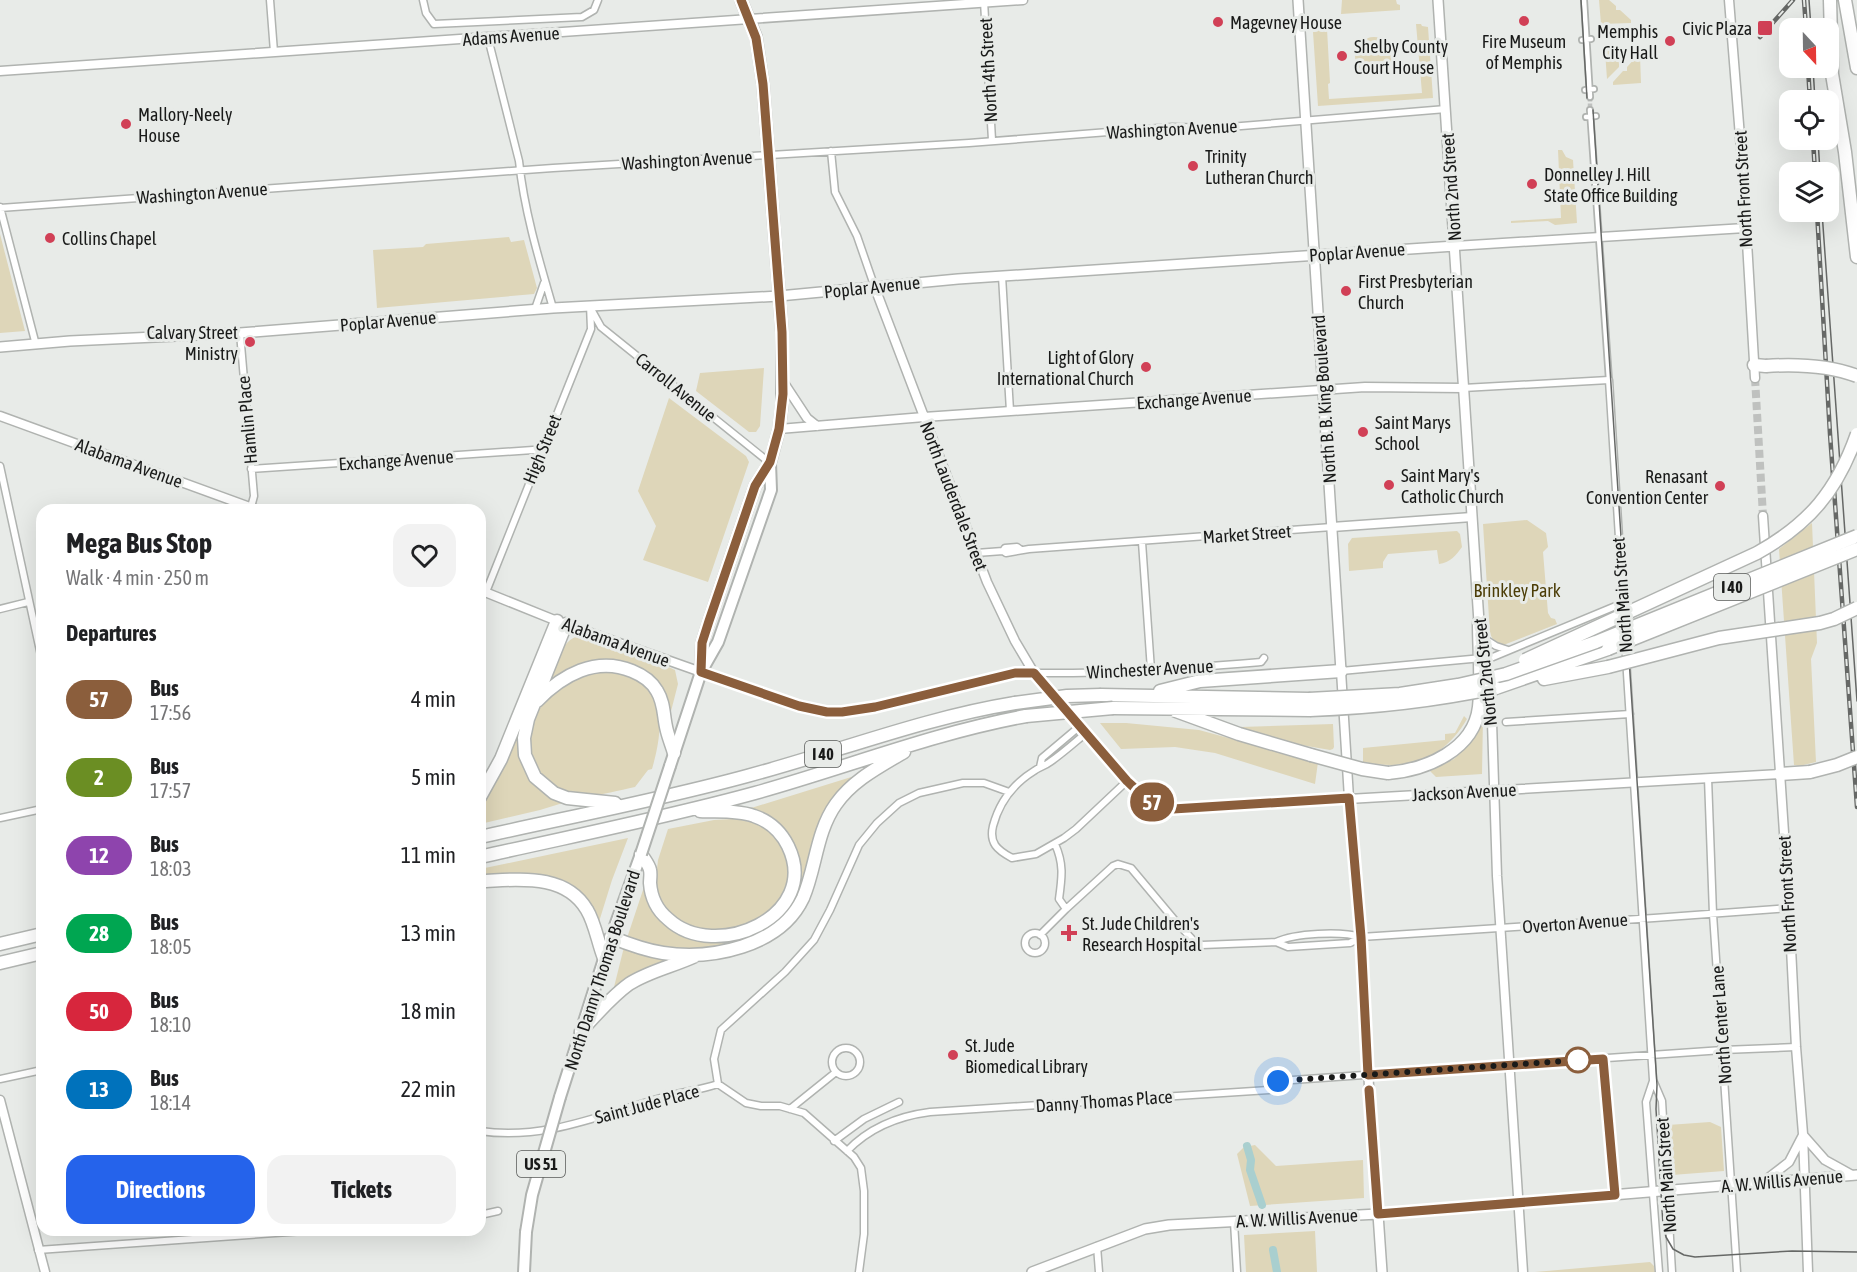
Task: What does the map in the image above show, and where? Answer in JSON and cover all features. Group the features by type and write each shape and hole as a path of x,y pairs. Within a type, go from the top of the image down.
{"highway":[{"path":"1830,0 1832,74 1845,152 1857,257"},
{"path":"1845,0 1857,68"},
{"path":"1848,17 1857,46"},
{"path":"1758,370 1809,366 1857,376"},
{"path":"1484,679 1746,558 1788,534 1808,517 1827,495 1845,463 1857,434"},
{"name":"I 40","path":"486,856 687,811 755,793 965,729 1026,716 1113,708 1310,704 1400,694 1484,679 1568,653 1857,536"},
{"name":"I 40","path":"486,836 748,776 951,715 1015,703 1067,696 1144,695 1362,708 1412,704 1496,688 1608,649 1857,549"},
{"path":"1496,688 1608,667 1719,638 1834,620 1857,608"},
{"path":"562,622 525,729 523,747 527,763 540,783 554,793 567,798 630,804"},
{"path":"486,786 501,759 562,622"},
{"path":"1166,708 1239,734 1362,769 1388,773 1413,770 1433,763 1451,751 1471,728 1479,708 1482,658 1479,622"},
{"path":"534,704 557,683 580,670 596,666 627,669 648,680 657,690 663,704 666,730 674,753"},
{"path":"1144,695 1200,681 1341,671"},
{"path":"581,1031 629,984 653,972 699,955 750,943 769,935 788,920 802,900 823,831 836,804 862,777 920,742"},
{"path":"1780,774 1810,772 1838,765 1857,757"},
{"path":"641,854 650,870 651,889 658,907 668,920 681,929 704,935 726,935 756,927 774,916 786,901 794,877 794,866 789,849 779,833 763,820 745,814 687,811"},
{"path":"486,881 535,880 566,889 578,898 587,911 604,958"},
{"path":"0,944 36,935"},
{"path":"611,937 653,951 699,955"},
{"path":"0,963 36,954"}],"main road":[{"name":"North Danny Thomas Boulevard","path":"701,672 702,643 709,621 755,486 770,462 779,429 782,380 779,296 760,57 751,20 741,0"},
{"name":"North B. B. King Boulevard","path":"1298,0 1341,671"},
{"name":"North 2nd Street","path":"1438,0 1479,622"},
{"name":"Poplar Avenue","path":"0,347 70,341 240,333 590,305 779,296 1002,276 1455,246"},
{"name":"North Danny Thomas Boulevard","path":"524,1272 526,1232 532,1195 560,1097 604,958 701,672 718,642 771,490 770,462"},
{"name":"A. W. Willis Avenue","path":"1032,1272 1145,1229 1169,1225 1378,1214 1855,1175"},
{"path":"1378,1214 1382,1272"}],"street":[{"path":"270,0 274,52"},
{"path":"423,0 426,13 434,24 582,17 594,10 597,0"},
{"name":"Adams Avenue","path":"0,71 1023,0"},
{"path":"1584,0 1590,98"},
{"name":"North Front Street","path":"1729,0 1745,228 1758,370"},
{"name":"North 4th Street","path":"984,1 992,140"},
{"path":"488,38 520,179 553,308"},
{"name":"Washington Avenue","path":"0,207 969,143 1172,127 1217,128 1446,109"},
{"name":"North Main Street","path":"1590,110 1651,1055 1653,1080 1662,1101 1672,1272"},
{"name":"North Lauderdale Street","path":"831,152 835,192 857,236 924,417 1003,618 1034,673 1127,781 1151,801"},
{"path":"0,207 36,345"},
{"name":"Poplar Avenue","path":"1455,246 1745,228"},
{"path":"1002,276 1011,411"},
{"path":"535,309 545,279"},
{"name":"High Street","path":"486,584 591,328 590,305"},
{"name":"Carroll Avenue","path":"590,305 601,327 770,462"},
{"name":"Hamlin Place","path":"240,333 254,504"},
{"path":"782,380 807,418 817,426"},
{"name":"Exchange Avenue","path":"779,429 1365,387 1463,388 1609,380"},
{"name":"Alabama Avenue","path":"0,416 240,504"},
{"name":"Exchange Avenue","path":"251,470 533,450 541,452"},
{"path":"0,466 36,635"},
{"name":"North Front Street","path":"1763,516 1803,1134 1808,1272"},
{"name":"Market Street","path":"976,553 1003,551 1006,553 1021,550 1472,517"},
{"path":"1142,542 1151,669"},
{"name":"Alabama Avenue","path":"486,592 562,622 799,706 835,712 860,710 1015,673 1034,673"},
{"path":"0,609 28,602"},
{"path":"1341,671 1482,658 1509,651 1623,603"},
{"name":"North 2nd Street","path":"1479,622 1485,639 1482,658 1492,722 1500,928 1523,1272"},
{"path":"1485,639 1509,651"},
{"name":"Winchester Avenue","path":"1034,673 1069,674 1261,662 1264,658"},
{"name":"North B. B. King Boulevard","path":"1341,671 1361,937 1378,1214"},
{"path":"1506,722 1630,714"},
{"path":"1083,729 1042,759 1040,767 1009,792 996,815 991,838 996,848 1012,858 1036,854 1076,830 1127,781"},
{"name":"Jackson Avenue","path":"1151,801 1162,807 1173,809 1780,774"},
{"name":"North Center Lane","path":"1708,778 1713,914 1737,1272"},
{"path":"718,1084 714,1059 721,1030 785,972 814,940 859,845 877,823 899,803 919,793 963,783 984,783 1009,792"},
{"path":"0,818 36,810"},
{"path":"1040,935 1066,909 1059,899 1062,882 1061,858 1055,844"},
{"name":"Overton Avenue","path":"1066,909 1118,864 1131,868 1188,934 1202,945 1276,942 1288,947 1350,943 1361,937 1789,908"},
{"path":"845,1047 856,1052 860,1060 856,1072 844,1076 836,1072 831,1061 836,1051 845,1047"},
{"name":"Danny Thomas Place","path":"846,1151 859,1139 874,1130 904,1116 919,1113 1269,1090 1275,1087 1278,1081 1796,1047"},
{"path":"0,1079 36,1071"},
{"path":"790,1108 836,1072"},
{"name":"North Main Street","path":"1653,1080 1646,1102 1659,1272"},
{"name":"Saint Jude Place","path":"486,1132 527,1134 549,1130 598,1118 663,1097 718,1084 746,1103 790,1108 804,1113 854,1157 861,1168 864,1234 860,1272"},
{"path":"0,1100 45,1272"},
{"path":"834,1141 864,1119 899,1102"},
{"path":"1763,1182 1790,1162 1803,1134 1825,1160 1855,1175"},
{"path":"486,1214 498,1211"},
{"path":"1234,1222 1237,1272"},
{"path":"38,1250 224,1236"},
{"path":"1097,1246 1099,1272"}],"green space":[{"path":"1342,0 1396,0 1400,5 1400,10 1341,14"},
{"path":"1599,0 1609,0 1616,6 1616,10 1620,10 1631,20 1631,23 1601,24"},
{"path":"1416,24 1428,27 1433,98 1318,106 1313,32 1319,28 1327,29 1329,99 1422,93"},
{"path":"1374,37 1387,43 1393,56 1387,69 1374,75 1361,69 1355,56 1361,43"},
{"path":"1632,49 1632,52 1607,79 1605,51"},
{"path":"1640,55 1641,83 1613,85 1613,82 1623,71 1627,71 1627,67"},
{"path":"1558,150 1562,150 1566,157 1573,160 1577,223 1555,225 1548,221 1511,223 1511,221 1561,218"},
{"path":"0,234 25,331 0,333"},
{"path":"509,237 511,242 524,240 537,288 534,294 377,308 373,250"},
{"path":"764,368 760,426 756,432 749,432 696,391 700,373"},
{"path":"669,398 746,456 749,462 708,582 643,560 656,526 638,491"},
{"name":"Brinkley Park","path":"1527,520 1546,533 1548,547 1543,552 1548,613 1557,624 1501,646 1495,643 1490,634 1483,524"},
{"path":"1812,523 1817,643 1811,659 1816,762 1799,766 1794,765 1779,549"},
{"path":"1457,531 1460,534 1462,547 1446,562 1439,564 1437,550 1388,554 1383,562 1383,568 1349,571 1348,544 1352,538"},
{"path":"583,635 624,647 675,670 678,684 669,719 648,675 623,662 600,663 551,677 565,645 570,640"},
{"path":"605,670 625,674 640,681 650,691 657,703 659,718 657,751 652,769 648,770 635,787 595,795 571,794 556,787 542,775 529,752 528,736 533,721 542,706 558,689 575,679"},
{"path":"1464,716 1467,719 1458,733 1436,753 1423,759 1395,765 1363,762 1363,748 1445,740 1445,734 1455,733"},
{"path":"1483,718 1482,774 1436,777 1430,771 1454,759 1467,745"},
{"path":"1100,723 1126,723 1199,730 1318,762 1315,784 1215,753 1175,747 1121,749"},
{"path":"1333,724 1334,747 1330,750 1284,742 1240,727"},
{"path":"519,725 535,784 546,794 566,802 486,823 486,795"},
{"path":"861,774 850,784 797,901 769,928 733,944 693,951 654,947 627,938 647,878 653,906 711,939 784,909 794,850 748,809"},
{"path":"733,819 762,827 778,841 788,866 788,882 782,897 773,909 760,919 744,925 710,930 686,925 666,908 659,897 653,879 656,878 658,860 668,829 714,820"},
{"path":"628,838 598,925 573,887 486,878 486,868"},
{"path":"624,947 641,955 677,959 612,995"},
{"path":"1710,1122 1721,1127 1724,1171 1672,1175 1668,1125"},
{"path":"1255,1145 1276,1166 1363,1160 1364,1198 1250,1206 1237,1154 1244,1147"},
{"path":"1315,1231 1317,1272 1246,1272 1244,1235"},
{"path":"1650,1262 1655,1272 1535,1272"}],"waterway":[{"path":"1247,1146 1251,1160 1250,1170 1262,1205"},
{"path":"1273,1250 1277,1272"}],"tunnel":[{"path":"1590,97 1590,110"},
{"path":"1755,378 1763,516"}],"tram line":[{"path":"1581,0 1587,98"},
{"path":"1809,0 1810,18"},
{"path":"1814,78 1814,90"},
{"path":"1593,110 1657,1085 1656,1109 1663,1225 1666,1237 1673,1249 1684,1255 1695,1257 1792,1251 1857,1252"},
{"path":"1819,150 1819,162"},
{"path":"1823,222 1857,701"}],"railway":[{"path":"1760,37 1793,0"},
{"path":"1804,0 1805,18"},
{"path":"1809,78 1809,90"},
{"path":"1814,150 1814,162"},
{"path":"1818,222 1830,434 1857,807"}],"bus line":[{"name":"57","path":"741,0 751,20 756,38 763,84 782,332 783,394 779,429 770,462 755,486 702,643 701,672 799,706 827,712 860,710 1015,673 1034,673 1095,741 1127,781 1139,793 1162,807 1173,809 1349,798 1361,937 1368,1075 1603,1059 1615,1195 1378,1214 1369,1090"}],"place":[{"name":"Fire Museum of Memphis","path":"1524,21"},
{"name":"Magevney House","path":"1218,22"},
{"name":"Civic Plaza","path":"1765,28"},
{"name":"Memphis City Hall","path":"1670,41"},
{"name":"Shelby County Court House","path":"1342,56"},
{"name":"Mallory-Neely House","path":"126,124"},
{"name":"Trinity Lutheran Church","path":"1193,166"},
{"name":"Donnelley J. Hill State Office Building","path":"1532,184"},
{"name":"Collins Chapel","path":"50,238"},
{"name":"First Presbyterian Church","path":"1346,291"},
{"name":"Calvary Street Ministry","path":"250,342"},
{"name":"Light of Glory International Church","path":"1146,367"},
{"name":"Saint Marys School","path":"1363,432"},
{"name":"Saint Mary's Catholic Church","path":"1389,485"},
{"name":"Renasant Convention Center","path":"1720,486"},
{"name":"St. Jude Children's Research Hospital","path":"1069,933"},
{"name":"St. Jude Biomedical Library","path":"953,1055"}],"route":[{"path":"1278,1081 1578,1060"}]}
